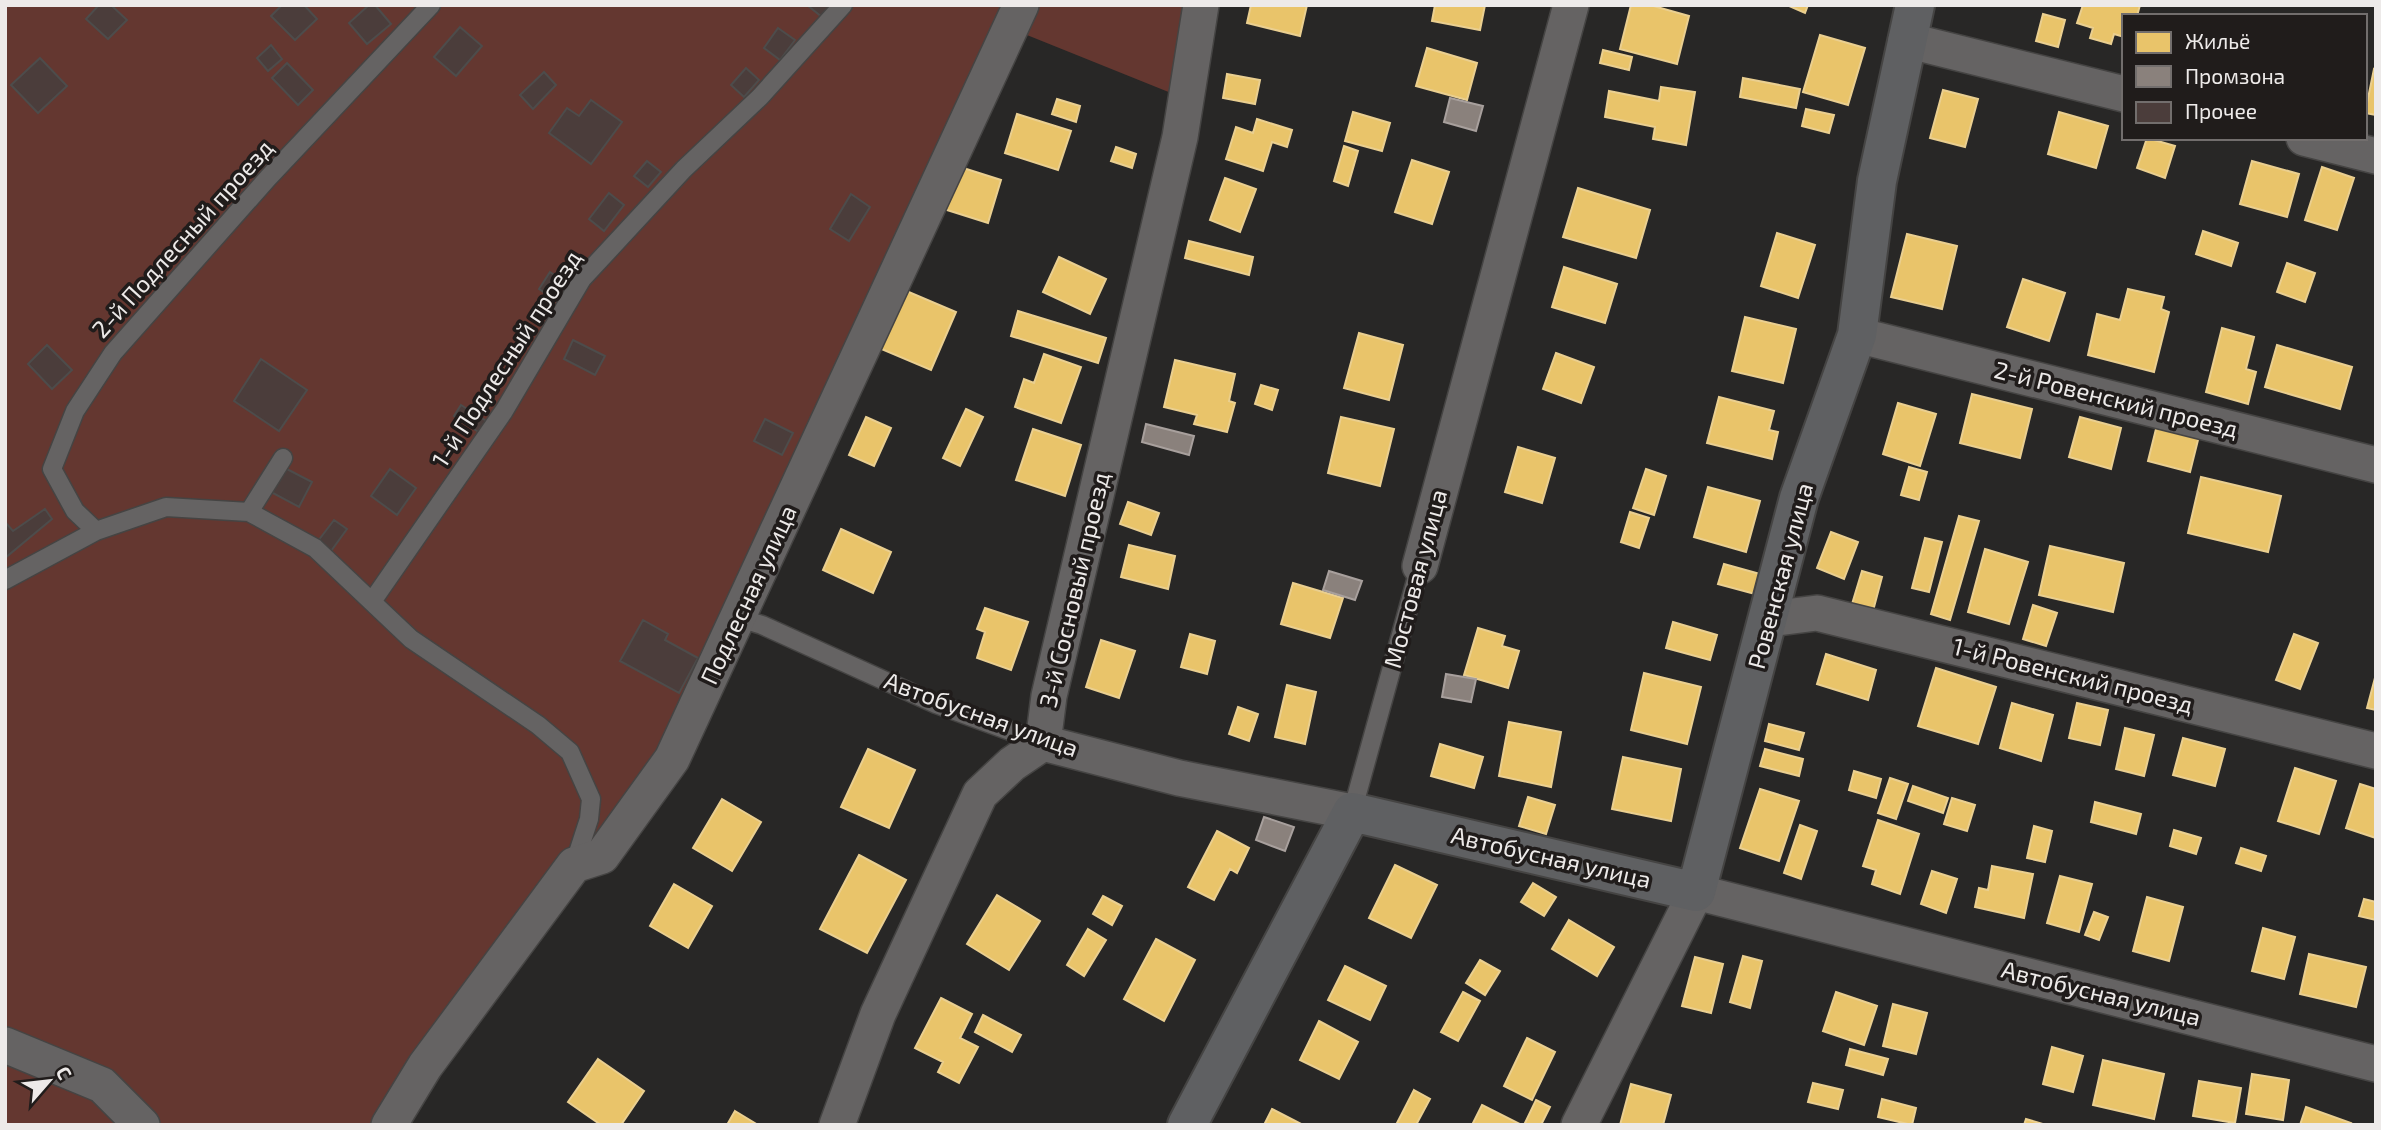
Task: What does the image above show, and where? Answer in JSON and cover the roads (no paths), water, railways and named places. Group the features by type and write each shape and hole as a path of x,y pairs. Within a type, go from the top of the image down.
{"street":[{"name":"Подлесная улица","path":"574,865 603,856 672,759 1021,5"},
{"name":"3-й Сосновый проезд","path":"837,1125 878,1014 981,793 1012,764 1043,743 1049,696 1180,137 1201,5"},
{"name":"Мостовая улица","path":"1420,566 1571,5"},
{"path":"1910,22 2122,93"},
{"name":"Ровенская улица","path":"1579,1125 1696,892 1799,498 1857,335 1877,181 1910,22"},
{"path":"2312,140 2376,156"},
{"name":"2-й Ровенский проезд","path":"1857,335 2376,465"},
{"name":"1-й Ровенский проезд","path":"1769,619 1817,613 2376,751"},
{"name":"Автобусная улица","path":"1043,743 1179,778 1352,812 1696,892 2376,1064"},
{"name":"Мостовая улица","path":"1187,1125 1352,812"},
{"path":"389,1125 425,1066 574,865"},
{"path":"5,1045 102,1085 142,1125"}],"lane":[{"name":"1-й Подлесный проезд","path":"373,600 504,411 582,279 684,169 760,97 843,5"},
{"name":"2-й Подлесный проезд","path":"96,531 75,511 52,469 75,411 113,353 268,178 427,7"},
{"path":"249,512 282,458"},
{"path":"5,580 96,531 166,507 249,512 315,548 373,600 411,639 538,725 570,752 591,799 589,819 574,865"},
{"name":"Мостовая улица","path":"1352,812 1420,566"},
{"name":"Автобусная улица","path":"738,618 762,625 936,704 1043,743"}]}
